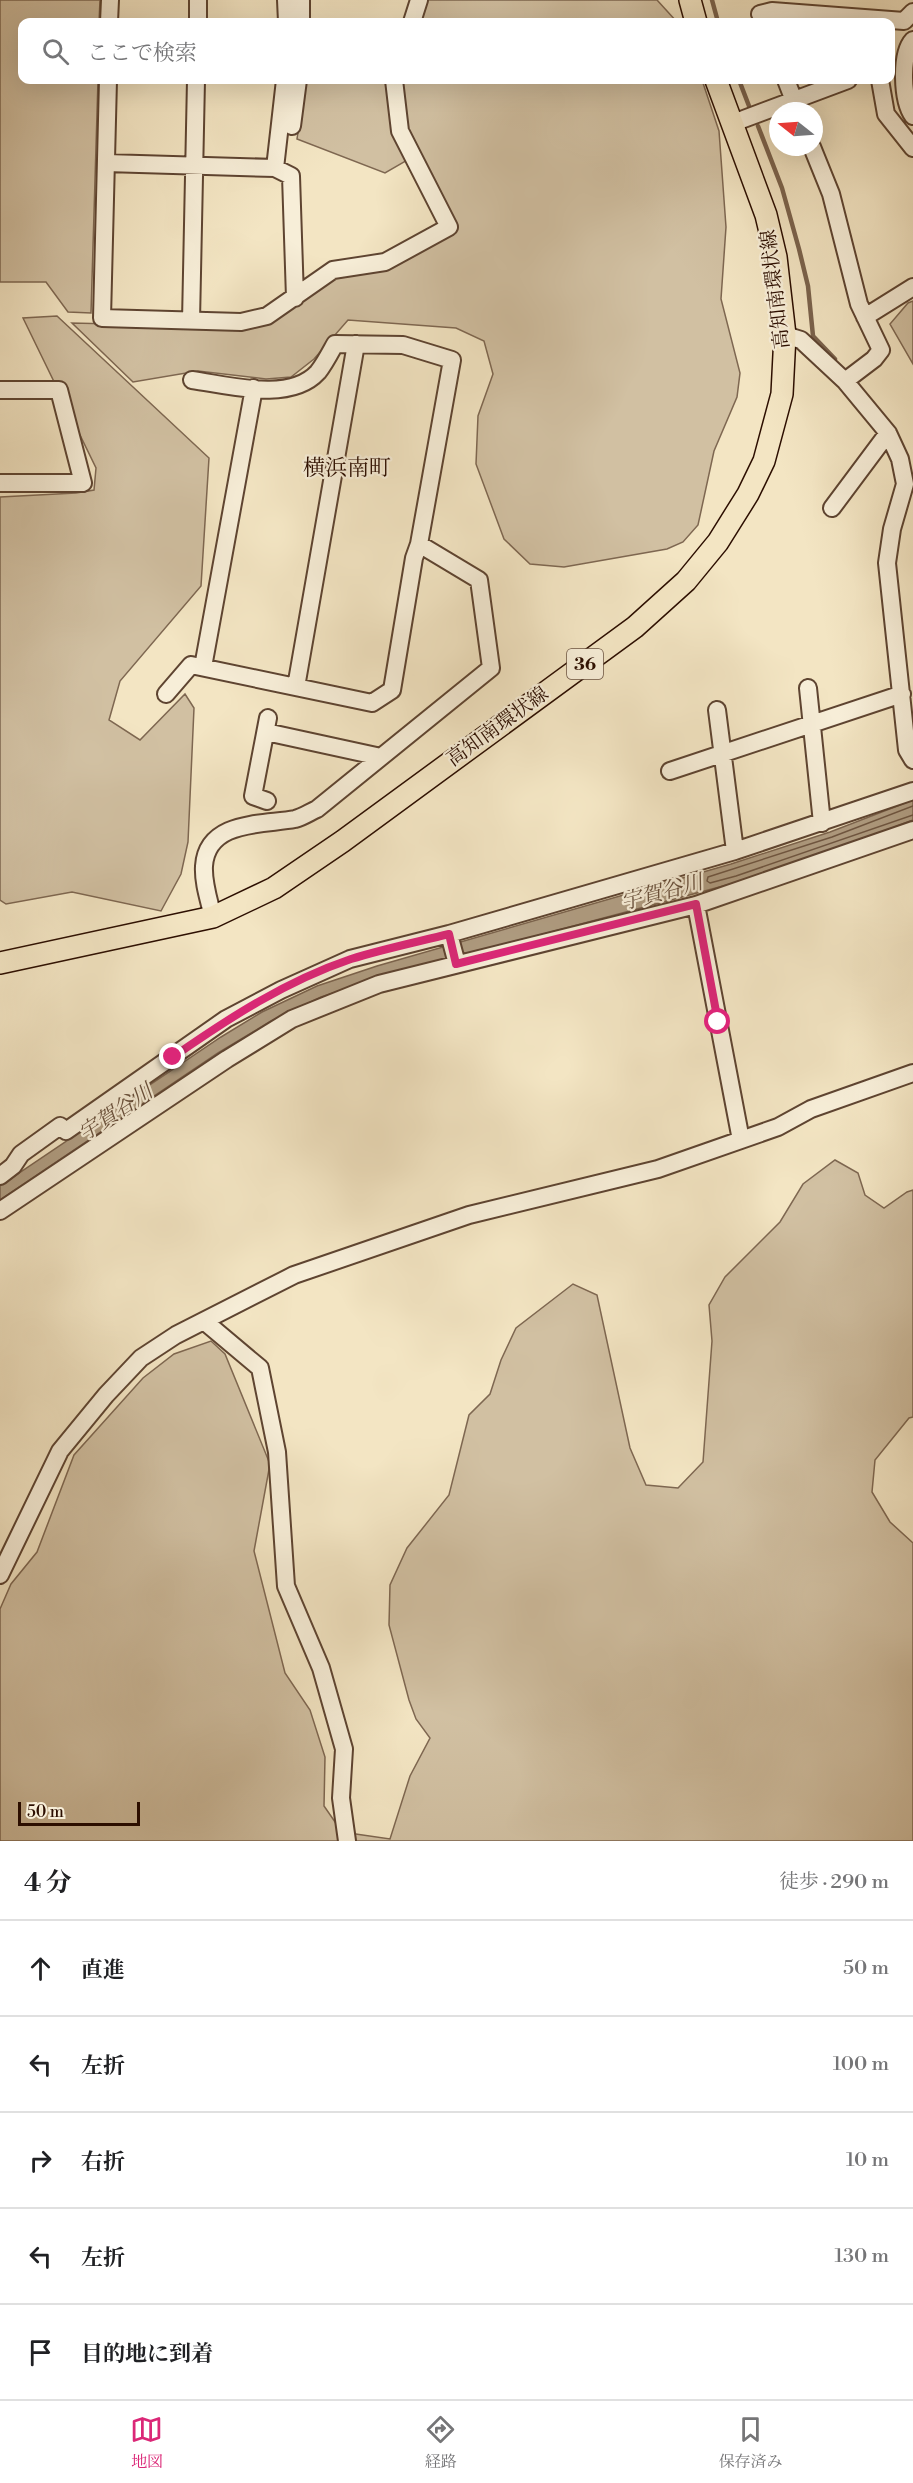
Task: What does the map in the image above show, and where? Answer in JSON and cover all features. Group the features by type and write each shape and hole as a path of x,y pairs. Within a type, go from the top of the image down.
{"main road":[{"path":"690,0 695,18"},
{"name":"高知南環状線","path":"0,963 213,917 274,888 343,841 635,627 686,581 718,542 748,494 765,461 782,394 785,335 776,257 766,215 718,84"}],"street":[{"path":"109,18 110,0"},
{"path":"198,0 198,18"},
{"path":"286,0 287,18"},
{"path":"301,0 301,18"},
{"path":"413,18 419,0"},
{"path":"761,12 772,10 868,18"},
{"path":"895,20 904,21 913,12"},
{"path":"913,40 906,58 909,110 913,116"},
{"path":"108,84 102,318 241,322 267,316 333,270 385,262 449,227 400,131 394,84"},
{"path":"191,321 196,84"},
{"path":"275,168 285,84"},
{"path":"292,126 297,84"},
{"path":"788,84 795,102"},
{"path":"802,102 840,84"},
{"path":"881,84 886,114 913,148"},
{"path":"733,123 769,113"},
{"path":"816,156 831,194 859,304 880,350 874,359 845,381"},
{"path":"106,163 275,168 291,176 295,298"},
{"path":"865,317 913,287"},
{"path":"785,335 801,340 845,381 888,434 900,459 904,484 892,529 887,563 907,750 913,760"},
{"path":"166,694 191,665 372,703 392,690 414,558 419,544 452,360 402,345 335,344 317,373 305,382 282,389 192,380"},
{"path":"296,687 356,344"},
{"path":"203,667 254,388"},
{"path":"0,390 59,390 83,483 0,483"},
{"path":"832,508 888,434"},
{"path":"213,917 205,882 204,864 209,849 219,837 234,827 298,818 317,809 491,668 479,580 419,544"},
{"path":"808,688 822,823"},
{"path":"670,771 902,694"},
{"path":"717,710 735,851"},
{"path":"267,801 253,796 267,725 381,757"},
{"path":"0,1176 13,1167 21,1155 60,1126 66,1131 226,1020 281,990 350,960 450,936 735,851 913,791"},
{"path":"0,1212 227,1059 292,1019 379,984 456,962 696,904 913,830"},
{"path":"696,904 741,1140"},
{"path":"450,936 456,962"},
{"path":"0,1575 6,1551 60,1451 106,1395 141,1358 177,1335 294,1275 469,1215 658,1168 778,1127 811,1109 913,1073"},
{"path":"204,1321 260,1368 277,1452 286,1586 321,1668 344,1749 341,1798 347,1841"}],"shaded area":[{"path":"0,0 100,0 99,18 18,18 18,84 98,84 91,313 68,312 46,282 0,282"},
{"path":"428,0 657,0 673,18 421,18"},
{"path":"305,84 391,84 411,158 385,173 297,139"},
{"path":"397,84 703,84 719,131 726,227 721,299 740,373 737,397 714,451 698,525 683,542 667,549 564,567 530,564 504,539 476,464 478,416 493,374 484,341 456,328 348,320 314,359 291,377 266,379 198,371 133,382 72,323 241,327 335,274 455,228 402,131"},
{"path":"913,301 913,364 890,324 908,303"},
{"path":"57,316 209,458 201,586 120,681 109,720 140,740 185,694 194,708 188,842 181,874 161,911 72,892 6,904 0,900 0,497 94,490 96,468 23,318"},
{"path":"835,1160 858,1173 865,1195 884,1208 913,1190 913,1417 909,1418 875,1460 872,1492 890,1522 913,1543 913,1841 0,1841 0,1609 11,1584 37,1552 74,1455 143,1378 174,1354 211,1341 225,1354 270,1464 254,1551 285,1673 310,1710 325,1757 324,1806 342,1832 390,1839 410,1776 430,1738 416,1719 409,1700 389,1625 390,1585 407,1548 449,1495 469,1415 490,1394 501,1360 516,1328 573,1284 597,1295 630,1448 646,1485 678,1488 703,1462 712,1341 709,1305 725,1277 780,1222 803,1184"}],"water":[{"name":"宇賀谷川","path":"913,800 913,820 837,849 738,882 376,979 321,997 271,1021 218,1053 0,1200 0,1186 221,1037 262,1012 317,986 377,966 731,864 830,832"}],"waterway":[{"path":"712,0 717,18"},
{"path":"741,84 749,106"},
{"path":"758,126 782,188 799,249 808,286 813,336 835,359"}],"district":[{"name":"横浜南町","path":"347,468"}],"route":[{"path":"173,1057 226,1020 281,990 350,960 449,934 456,964 696,904 718,1022"}]}
